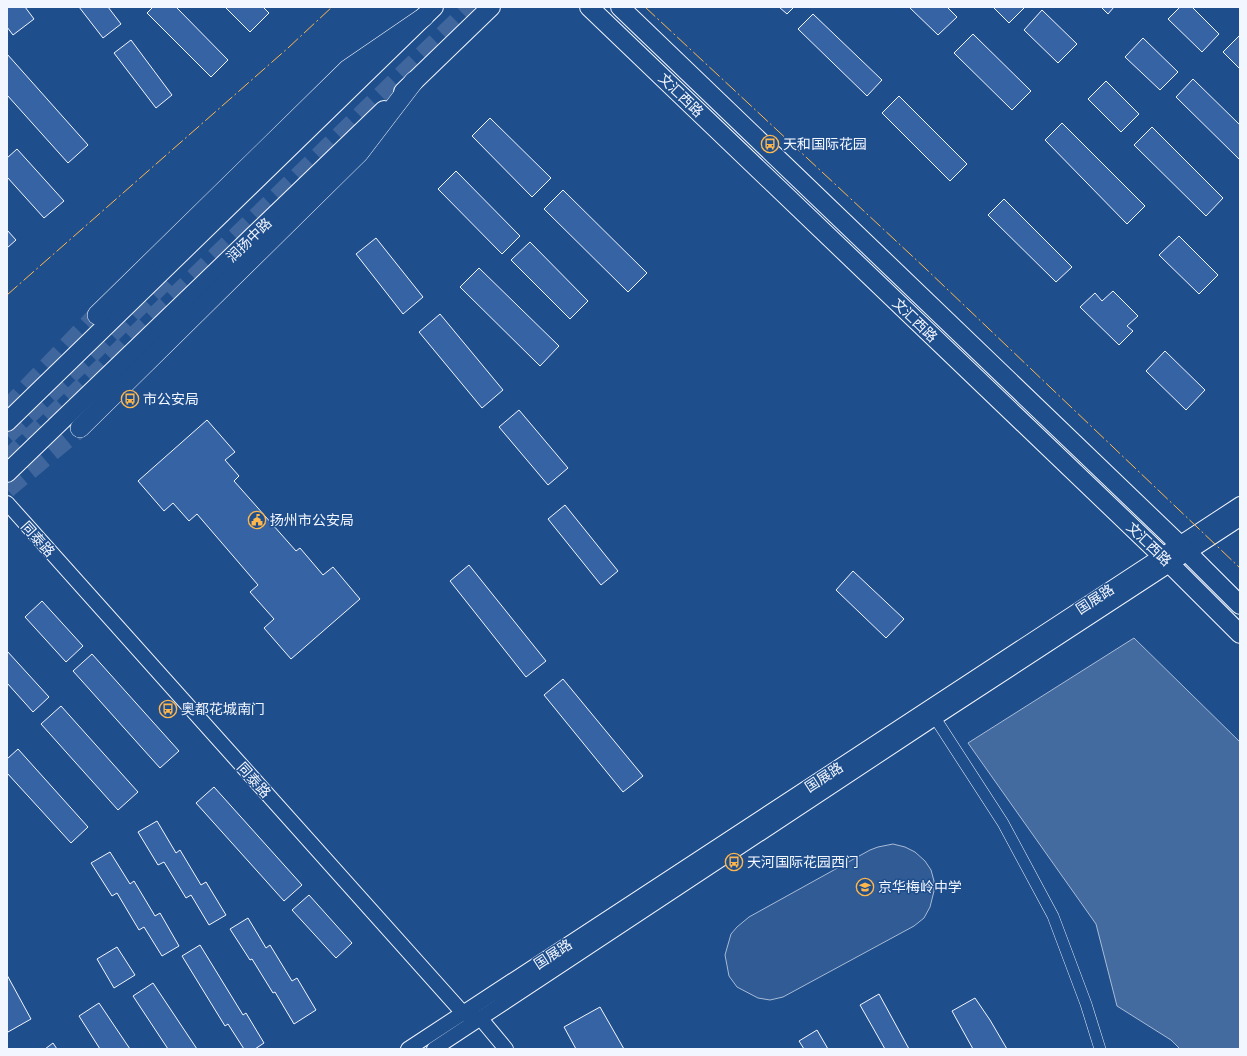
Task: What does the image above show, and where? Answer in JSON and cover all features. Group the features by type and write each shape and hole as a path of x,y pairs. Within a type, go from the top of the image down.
{"highway":[{"path":"97,315 348,69 429,12"},
{"path":"80,428 359,153 414,81"}],"main road":[{"name":"润扬中路","path":"7,472 491,7"},
{"name":"文汇西路","path":"589,7 1166,560 1240,634"},
{"name":"文汇西路","path":"620,7 1240,605"},
{"path":"7,422 429,12"}],"street":[{"name":"同泰路","path":"7,503 463,1013 481,1019"},
{"name":"国展路","path":"1183,549 1240,504"},
{"name":"国展路","path":"408,1049 1183,549 1240,519"},
{"name":"国展路","path":"434,1049 935,718 1166,560"},
{"path":"935,718 1003,823 1053,916 1086,1004 1100,1049"},
{"path":"481,1019 506,1049"}],"shaded area":[{"path":"1134,638 1240,742 1240,1049 1180,1049 1171,1040 1117,1006 1096,924 968,743"},
{"path":"893,844 905,847 915,852 925,861 931,870 934,881 934,891 930,907 924,918 914,926 783,997 770,1000 758,998 737,987 729,976 725,955 731,934 737,927 749,917 870,850"}],"building":[{"path":"7,7 25,7 34,19 13,35 7,27"},
{"path":"79,7 108,7 121,24 103,38"},
{"path":"153,7 176,7 228,60 211,77 147,13"},
{"path":"225,7 263,7 269,13 250,32"},
{"path":"779,7 794,7 787,14"},
{"path":"909,7 947,7 957,17 938,35"},
{"path":"993,7 1025,7 1009,23"},
{"path":"1101,7 1114,7 1108,14"},
{"path":"1180,7 1192,7 1219,34 1202,52 1168,19"},
{"path":"1042,10 1077,44 1058,63 1024,30"},
{"path":"813,14 882,80 867,96 798,29"},
{"path":"973,34 1031,91 1012,110 954,53"},
{"path":"1240,35 1240,69 1223,52"},
{"path":"1143,38 1178,72 1160,90 1125,57"},
{"path":"131,40 172,95 156,108 114,53"},
{"path":"7,54 88,145 68,163 7,95"},
{"path":"1193,79 1240,125 1240,160 1176,97"},
{"path":"1106,81 1139,114 1121,132 1088,99"},
{"path":"899,96 967,164 950,181 882,113"},
{"path":"490,118 551,178 532,197 472,136"},
{"path":"1062,123 1145,206 1127,224 1045,140"},
{"path":"1152,127 1223,198 1206,216 1134,145"},
{"path":"17,149 64,201 44,218 7,177 7,158"},
{"path":"456,171 520,236 502,254 438,189"},
{"path":"563,190 647,273 628,292 544,209"},
{"path":"1004,199 1072,267 1056,282 988,215"},
{"path":"7,230 16,240 7,248"},
{"path":"1179,236 1218,275 1199,294 1159,255"},
{"path":"376,238 423,297 403,314 356,254"},
{"path":"530,242 588,301 570,319 511,260"},
{"path":"479,268 559,346 540,366 460,287"},
{"path":"1113,291 1138,316 1127,326 1133,331 1119,345 1080,307 1095,293 1102,301"},
{"path":"440,314 503,390 482,408 419,332"},
{"path":"1165,351 1205,390 1186,410 1146,371"},
{"path":"519,410 568,468 548,485 499,427"},
{"path":"207,420 235,452 225,460 239,476 234,481 296,551 300,548 323,575 333,567 360,599 291,659 264,628 274,619 250,592 258,585 197,514 189,521 173,503 164,511 138,481"},
{"path":"565,505 618,571 601,585 548,519"},
{"path":"469,565 546,661 526,677 450,581"},
{"path":"853,571 904,619 886,638 836,590"},
{"path":"42,601 83,646 66,662 25,617"},
{"path":"7,651 49,697 33,712 7,683"},
{"path":"92,654 179,751 160,768 73,671"},
{"path":"563,679 643,776 623,792 544,695"},
{"path":"61,706 138,792 118,810 41,724"},
{"path":"18,749 88,827 71,843 7,773 7,759"},
{"path":"214,787 302,885 284,901 196,803"},
{"path":"157,821 176,853 180,850 201,885 206,882 226,915 209,925 191,895 186,898 164,862 158,865 138,832"},
{"path":"110,852 130,884 134,881 155,916 160,913 179,946 162,956 144,927 139,930 117,893 112,896 91,863"},
{"path":"309,895 352,943 336,958 292,910"},
{"path":"248,918 266,948 270,945 292,981 297,978 316,1010 294,1024 275,992 273,993 252,959 250,960 230,929"},
{"path":"200,945 243,1015 246,1013 264,1043 255,1049 244,1049 228,1024 225,1026 182,956"},
{"path":"117,947 135,975 114,988 97,959"},
{"path":"7,975 31,1019 8,1032 7,1029"},
{"path":"153,983 197,1049 168,1049 133,996"},
{"path":"879,994 909,1049 885,1049 860,1005"},
{"path":"975,998 1007,1049 973,1049 952,1011"},
{"path":"99,1003 130,1049 100,1049 79,1016"},
{"path":"600,1007 624,1049 576,1049 564,1027"},
{"path":"817,1030 828,1049 804,1049 799,1041"},
{"path":"53,1043 57,1049 45,1049"}],"tunnel":[{"path":"7,460 472,7"},
{"path":"7,435 170,276"},
{"path":"7,409 97,315"},
{"path":"7,489 80,428"}],"power":[{"path":"7,295 288,48 332,7"},
{"path":"645,7 925,268 1240,568"}],"place":[{"name":"天和国际花园","path":"770,144"},
{"name":"市公安局","path":"130,399"},
{"name":"扬州市公安局","path":"257,520"},
{"name":"奥都花城南门","path":"168,709"},
{"name":"天河国际花园西门","path":"734,862"},
{"name":"京华梅岭中学","path":"865,887"}]}
